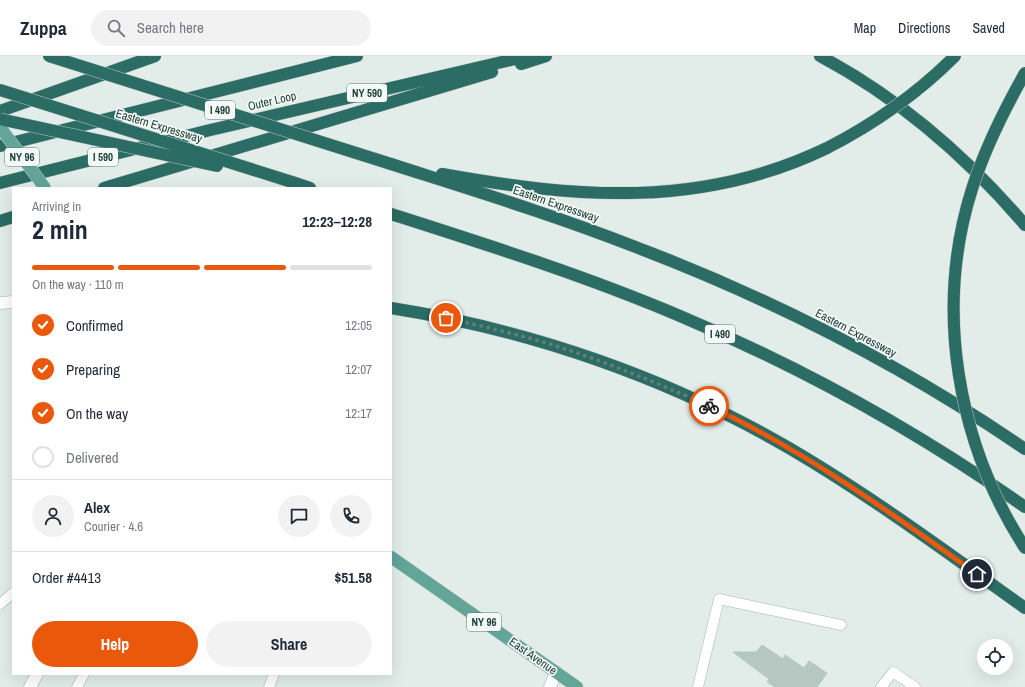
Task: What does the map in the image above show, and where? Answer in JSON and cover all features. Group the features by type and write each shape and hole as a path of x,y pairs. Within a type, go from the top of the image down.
{"highway":[{"name":"Eastern Expressway","path":"48,56 391,164 572,224 635,247 728,286 819,328 936,394 1025,449"},
{"path":"0,111 155,56"},
{"name":"Outer Loop","path":"0,146 358,56"},
{"name":"Outer Loop","path":"0,183 206,131 528,56"},
{"path":"107,187 546,56"},
{"path":"820,56 882,94 934,133 985,181 1025,226"},
{"path":"391,164 456,176 524,186 590,193 639,194 687,189 746,178 790,164 827,148 873,122 897,106 930,80 955,56"},
{"path":"1025,73 995,132 972,188 963,221 957,257 954,315 955,352 958,376 962,399 972,436 989,483 1025,548"},
{"name":"Eastern Expressway","path":"0,90 307,187"},
{"path":"0,119 292,182"},
{"name":"I 490","path":"392,214 579,276 680,316 742,343 892,421 978,474 1025,507"},
{"path":"0,221 12,217"},
{"path":"392,308 467,323 550,344 630,372 723,413 788,447 850,486 1025,608"}],"main road":[{"name":"NY 96","path":"0,127 44,187"},
{"name":"East Avenue","path":"392,558 577,687"}],"street":[{"path":"0,303 12,302"},
{"path":"550,687 556,672"},
{"path":"30,687 36,675"}],"lane":[{"path":"0,604 12,593"},
{"path":"698,687 719,599 841,625"},
{"path":"881,687 893,672 915,687"},
{"path":"77,687 83,675"},
{"path":"269,687 274,675"}],"building":[{"path":"762,645 783,659 785,655 804,668 809,661 827,673 817,687 775,687 767,682 769,679 733,652 756,652"}],"way so far":[{"path":"446,318 511,333 566,349 614,366 709,406"}],"route":[{"path":"709,406 777,441 824,469 863,494 977,574"}]}
